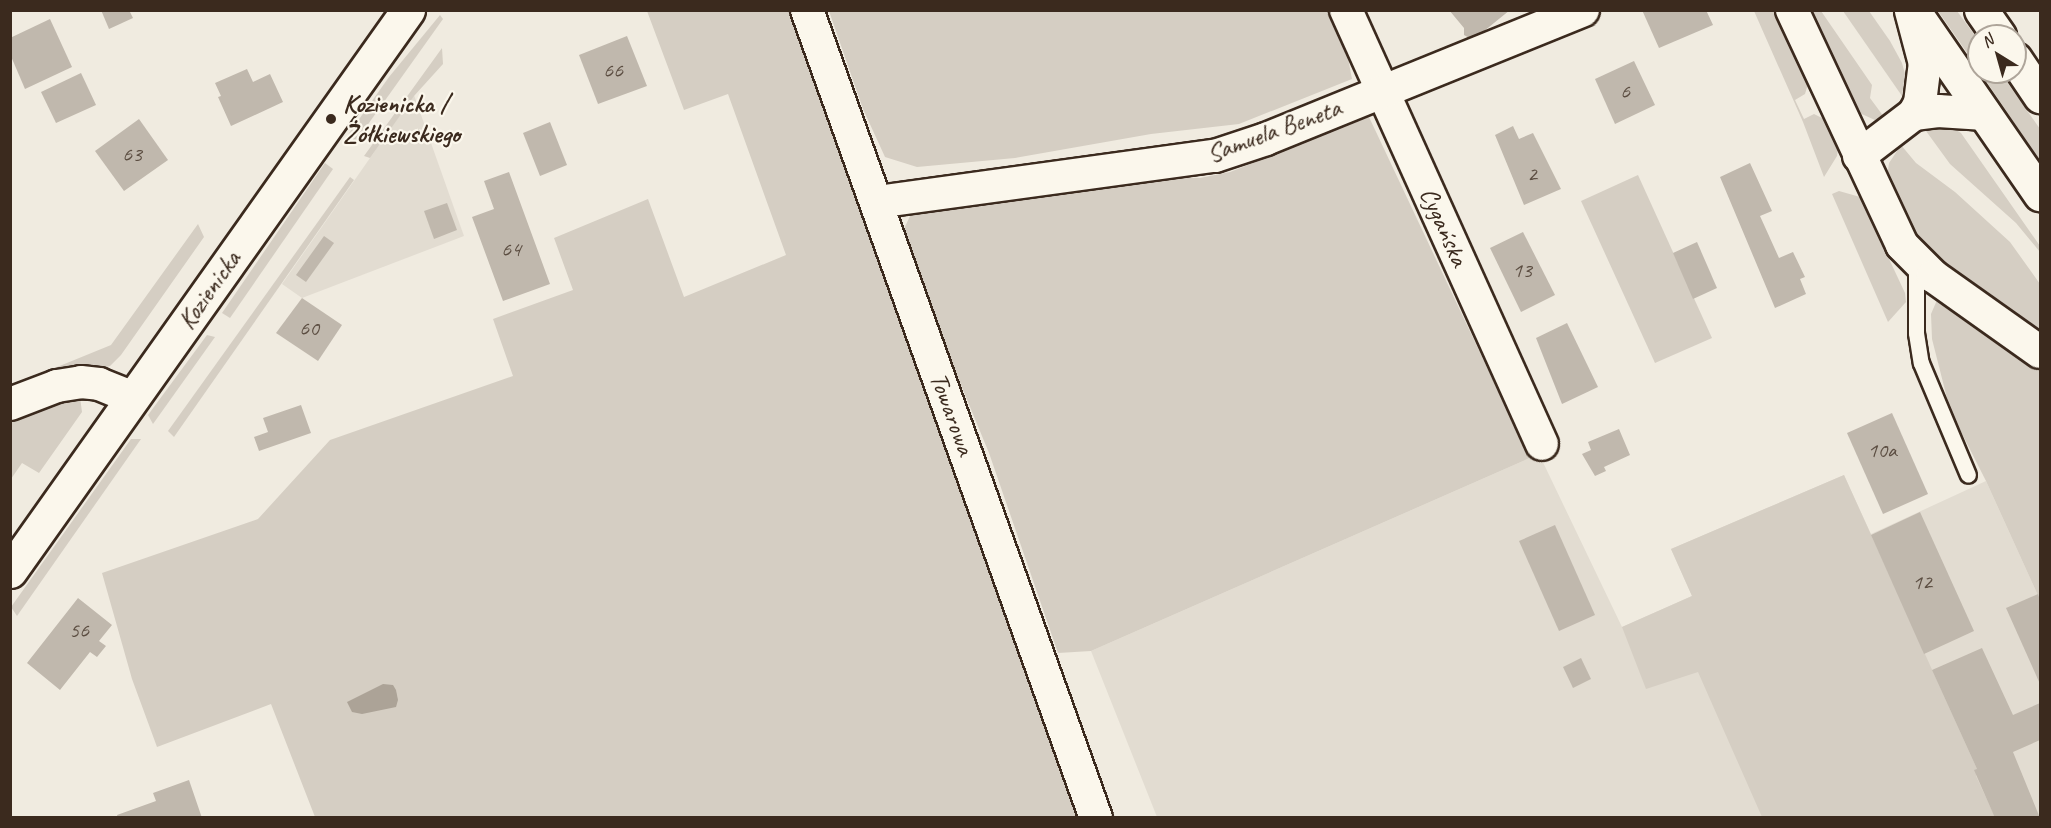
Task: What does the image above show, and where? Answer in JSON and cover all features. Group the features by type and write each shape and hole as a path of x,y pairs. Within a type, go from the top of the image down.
{"main road":[{"name":"Kozienicka","path":"10,571 408,10"},
{"path":"1912,10 2040,194"},
{"path":"1981,10 1991,24"},
{"path":"2027,77 2040,96"}],"street":[{"name":"Towarowa","path":"807,10 1096,818"},
{"name":"Cygańska","path":"1346,10 1542,444"},
{"name":"Samuela Beneta","path":"877,202 1215,156 1266,139 1583,10"},
{"path":"1792,10 1898,236 1916,262 2040,352"},
{"path":"1859,156 1914,114 1920,103 1924,86 1925,64 1912,10"},
{"path":"1914,114 1938,111 1985,114"},
{"path":"10,404 57,386 81,382 99,384 133,398"}],"lane":[{"path":"1916,262 1915,323 1921,363 1968,475"}],"shaded area":[{"path":"647,11 791,11 885,259 1079,817 315,817 271,704 157,747 132,679 102,573 258,519 330,440 513,376 493,319 573,290 554,238 648,199 684,297 786,255 728,94 684,110"},
{"path":"829,11 1331,11 1347,53 1352,79 1239,124 1151,134 1015,158 917,167 885,157 863,109"},
{"path":"1754,11 1775,11 1808,84 1805,94 1795,100 1804,119 1814,114 1822,118 1838,149 1837,156 1824,177 1803,122"},
{"path":"1808,11 1821,11 1872,85 1870,98 1884,117 1875,120 1855,111"},
{"path":"1843,11 1869,11 1890,41 1902,63 1905,74 1902,96"},
{"path":"1938,11 1957,11 1967,25 1967,53"},
{"path":"440,15 443,19 354,144 345,139 389,77"},
{"path":"442,48 443,64 414,96 370,158 364,156"},
{"path":"1988,84 2008,84 2040,129 2040,161"},
{"path":"414,95 464,236 302,298 282,284"},
{"path":"1369,117 1515,427 1539,454 1091,651 1058,653 989,453 900,237 912,212 1153,178 1200,178 1230,172"},
{"path":"1948,125 1961,133 2040,246 2040,252 2016,223 1950,164 1926,131 1937,126"},
{"path":"1901,145 1916,163 1955,192 2010,242 2040,284 2040,333 2002,302 1949,270 1921,244 1909,226 1887,178 1889,163"},
{"path":"325,163 333,169 230,318 222,313"},
{"path":"1638,175 1712,338 1655,363 1581,201"},
{"path":"350,177 354,180 174,437 168,431"},
{"path":"1839,191 1860,197 1905,293 1906,302 1888,322 1832,194"},
{"path":"198,224 204,237 121,355 110,366 14,390 13,385 111,345"},
{"path":"1937,300 1944,300 2011,346 2040,372 2040,600 1986,481 1950,410 1932,339 1931,314"},
{"path":"207,335 215,337 153,424 148,415"},
{"path":"65,393 80,397 82,412 39,473 22,463 11,479 11,414"},
{"path":"131,439 141,439 17,616 11,607"},
{"path":"1539,454 1622,627 1692,596 1671,549 1844,475 1871,534 1986,481 2040,600 2040,817 1157,817 1091,651"},
{"path":"1844,475 1977,769 1976,776 1995,817 1762,817 1698,672 1646,689 1622,627 1692,596 1671,549"},
{"path":"383,684 393,685 396,690 398,700 396,707 362,714 352,712 347,702"}],"building":[{"path":"101,10 129,10 133,18 109,29"},
{"path":"1449,10 1510,10 1473,40 1464,35 1464,28"},
{"path":"1642,10 1706,10 1713,25 1659,48"},
{"path":"50,19 72,67 25,89 10,54 10,38"},
{"path":"627,36 647,86 598,104 579,55"},
{"path":"1634,61 1655,105 1615,124 1595,79"},
{"path":"247,69 253,82 270,74 283,102 231,126 218,97 221,96 215,83"},
{"path":"81,73 96,105 56,123 41,92"},
{"path":"139,119 168,160 124,191 95,151"},
{"path":"550,122 567,165 540,176 523,133"},
{"path":"1513,126 1519,139 1533,133 1561,189 1524,205 1495,135"},
{"path":"1750,163 1772,211 1760,216 1779,258 1793,252 1805,277 1800,279 1806,294 1775,308 1720,177"},
{"path":"509,172 550,284 503,301 472,217 494,209 484,181"},
{"path":"447,203 457,230 434,239 424,211"},
{"path":"1523,232 1555,295 1521,312 1490,248"},
{"path":"324,236 334,243 306,282 296,275"},
{"path":"1697,242 1717,288 1693,299 1673,253"},
{"path":"302,298 342,325 318,361 276,333"},
{"path":"1567,323 1598,387 1562,404 1536,338"},
{"path":"301,405 311,433 259,451 254,437 268,432 263,418"},
{"path":"1892,413 1928,494 1883,514 1847,433"},
{"path":"1619,429 1630,455 1604,467 1606,471 1595,476 1582,454 1591,450 1588,442"},
{"path":"1920,512 1974,631 1924,654 1871,535"},
{"path":"1555,525 1595,615 1559,631 1519,541"},
{"path":"2038,594 2040,600 2040,684 2006,608"},
{"path":"78,598 112,625 99,641 106,646 97,657 90,652 60,690 27,663"},
{"path":"1982,648 2013,715 2040,703 2040,740 2013,752 2040,818 1995,818 1974,770 1977,769 1932,670"},
{"path":"1581,658 1591,679 1573,688 1563,667"},
{"path":"189,780 202,818 118,818 117,815 156,801 153,793"}],"place":[{"name":"Kozienicka / Żółkiewskiego","path":"331,119"}]}
